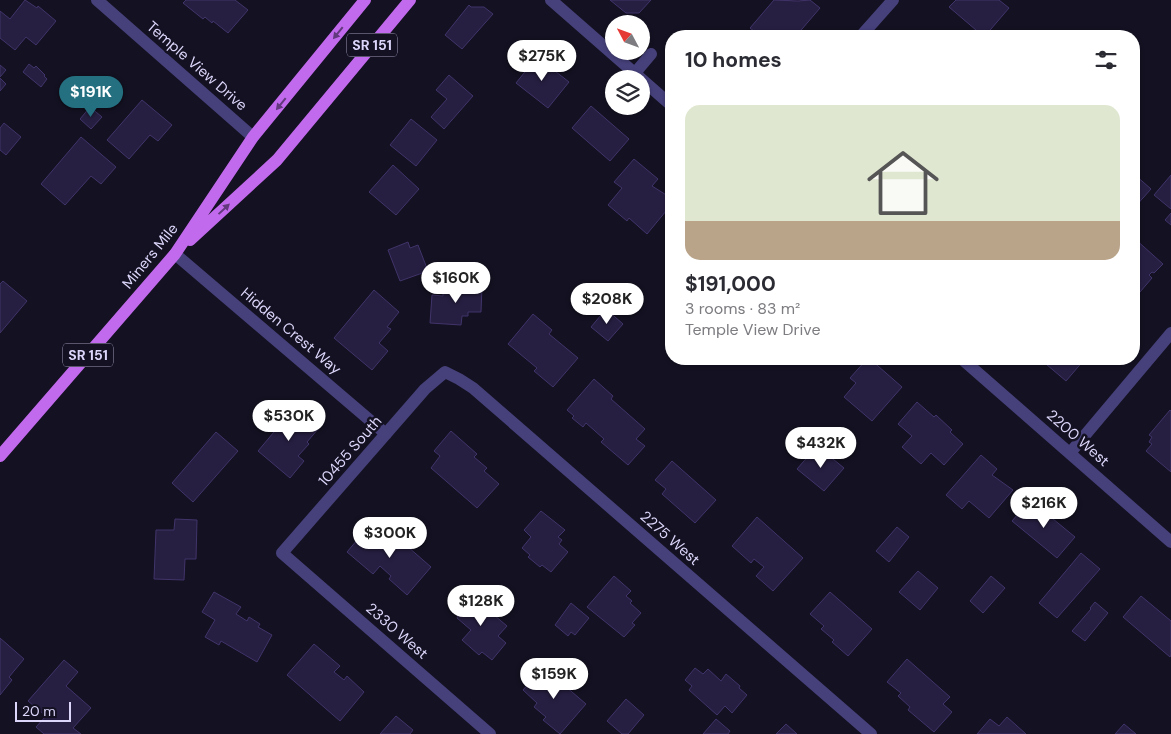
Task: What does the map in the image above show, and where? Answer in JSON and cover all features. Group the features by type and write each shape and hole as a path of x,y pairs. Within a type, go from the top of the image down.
{"main road":[{"name":"Miners Mile","path":"0,456 175,254 253,137 366,0"},
{"name":"SR 151","path":"175,254 277,160 410,0"}],"street":[{"name":"Temple View Drive","path":"97,0 253,137"},
{"path":"551,0 632,70"},
{"path":"866,30 893,0"},
{"path":"638,70 651,54"},
{"path":"650,86 665,100"},
{"name":"Hidden Crest Way","path":"175,254 386,434"},
{"path":"1070,453 1171,333"},
{"name":"2200 West","path":"969,365 1171,542"},
{"name":"10455 South","path":"282,554 425,388 445,372"},
{"name":"2275 West","path":"445,372 473,388 871,734"},
{"name":"2330 West","path":"282,554 490,734"}],"building":[{"path":"25,0 37,8 38,6 56,21 36,45 26,37 15,50 0,38 0,11 10,19"},
{"path":"186,0 235,0 248,10 228,33 213,21 212,23 205,17 203,19 183,3"},
{"path":"610,0 651,0 639,13 626,13"},
{"path":"774,0 810,0 820,8 801,30 752,30 750,28"},
{"path":"956,0 999,0 1009,8 990,30 976,30 949,7"},
{"path":"469,5 471,7 484,7 493,14 462,49 445,35"},
{"path":"537,57 569,82 548,108 516,83"},
{"path":"29,64 34,68 36,66 45,75 47,79 41,87 23,72"},
{"path":"0,65 6,70 0,77"},
{"path":"449,75 473,96 444,129 431,117 447,99 436,90"},
{"path":"0,78 6,84 0,91"},
{"path":"142,100 172,125 158,141 150,135 129,159 107,140"},
{"path":"591,106 629,139 610,161 572,128"},
{"path":"90,107 102,117 91,129 80,119"},
{"path":"411,119 437,140 416,166 390,145"},
{"path":"4,123 21,137 6,155 0,150 0,128"},
{"path":"81,137 116,167 101,184 91,176 65,205 41,184"},
{"path":"634,159 658,179 652,186 665,194 665,212 647,234 629,218 627,221 608,205 622,188 614,182"},
{"path":"393,165 419,189 396,215 369,192"},
{"path":"1171,175 1171,209 1154,195"},
{"path":"1140,179 1151,189 1140,201"},
{"path":"1171,213 1171,225 1165,220"},
{"path":"408,242 410,248 418,245 428,271 400,281 388,250"},
{"path":"1140,243 1163,264 1154,273 1152,272 1149,275 1152,278 1140,292"},
{"path":"3,281 27,301 0,333 0,284"},
{"path":"443,284 482,286 481,312 468,312 468,316 462,316 461,325 430,323 432,295 443,296"},
{"path":"374,290 399,312 387,327 391,329 379,343 388,351 372,370 334,338"},
{"path":"606,309 623,324 608,341 591,327"},
{"path":"533,314 552,330 549,334 578,358 553,387 534,371 537,368 508,344"},
{"path":"862,365 877,365 902,387 872,421 844,397 856,383 850,378"},
{"path":"1047,365 1080,365 1066,381"},
{"path":"594,379 613,396 611,399 645,429 636,439 645,446 628,465 601,442 604,439 586,423 583,427 572,418 574,416 567,410"},
{"path":"917,402 934,417 936,415 963,444 944,465 931,453 921,464 902,447 912,436 898,424"},
{"path":"295,407 319,428 307,442 309,444 298,456 304,461 290,478 258,451"},
{"path":"1170,410 1171,472 1146,451 1152,444 1149,442 1152,437 1149,435"},
{"path":"451,431 477,454 474,457 487,468 484,471 499,484 477,508 431,468 440,456 434,451"},
{"path":"216,432 238,451 193,502 172,483"},
{"path":"817,446 844,468 824,491 797,469"},
{"path":"981,455 997,469 992,475 1013,490 989,518 969,501 962,509 946,495"},
{"path":"672,461 716,500 695,523 662,494 666,489 655,480"},
{"path":"1030,500 1075,537 1057,558 1012,521"},
{"path":"541,511 565,530 558,537 562,540 559,544 568,552 551,572 542,565 540,567 528,557 530,555 522,548 531,537 524,530"},
{"path":"757,517 803,558 773,591 756,576 764,567 754,559 751,563 732,546"},
{"path":"175,519 197,520 196,559 185,559 184,580 154,579 156,530 174,530"},
{"path":"384,526 431,567 407,595 389,579 391,576 380,566 373,574 347,552 363,533 372,540"},
{"path":"897,527 909,537 889,562 876,551"},
{"path":"1081,553 1100,569 1057,618 1039,603"},
{"path":"918,571 938,588 920,610 899,592"},
{"path":"614,576 631,591 626,596 632,601 630,603 641,613 632,623 635,625 624,637 587,607"},
{"path":"991,576 1005,588 983,613 970,601"},
{"path":"214,592 241,607 236,614 247,621 249,617 260,624 258,627 272,635 257,662 221,641 219,645 205,637 215,620 202,612"},
{"path":"830,592 872,629 848,656 832,642 834,640 821,629 824,626 810,614"},
{"path":"463,596 471,602 474,598 507,626 498,636 506,643 492,660 482,652 479,655 462,640 471,630 457,618 458,616 452,610"},
{"path":"1141,596 1171,621 1170,657 1123,617"},
{"path":"1095,602 1108,613 1085,641 1072,631"},
{"path":"571,603 589,618 575,635 571,632 568,636 555,625"},
{"path":"0,638 24,659 9,677 12,680 0,695"},
{"path":"314,644 340,666 334,672 344,680 347,676 364,692 340,721 287,675"},
{"path":"907,659 950,697 943,704 952,712 934,732 908,710 910,707 898,696 901,693 887,682"},
{"path":"64,660 78,672 66,686 91,708 73,728 81,734 44,734 36,727 46,716 28,701"},
{"path":"543,667 586,704 560,734 543,720 546,717 534,707 537,703 523,690"},
{"path":"695,668 703,674 708,669 721,681 726,674 747,695 732,713 725,706 717,715 689,690 692,686 685,680"},
{"path":"626,699 644,715 628,734 622,734 607,721"},
{"path":"396,716 413,730 410,734 380,734"},
{"path":"1007,717 1026,734 977,734 990,719 999,726"},
{"path":"716,719 730,731 728,734 703,734"},
{"path":"786,724 797,734 776,734"},
{"path":"1124,724 1136,734 1115,734"}]}
